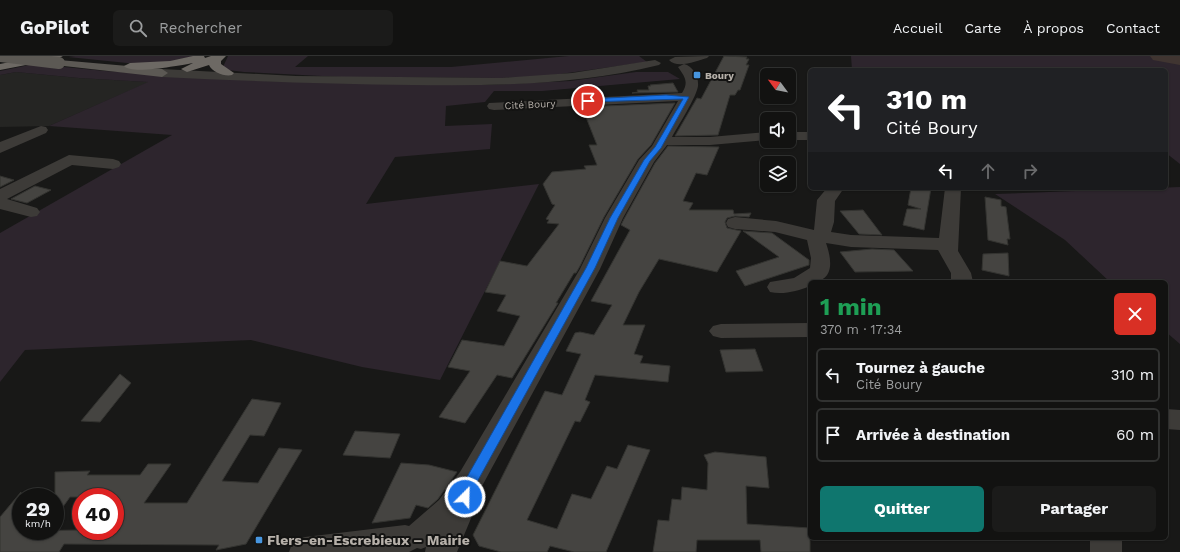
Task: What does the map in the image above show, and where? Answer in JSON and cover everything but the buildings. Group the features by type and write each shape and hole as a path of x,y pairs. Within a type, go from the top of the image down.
{"highway":[{"path":"0,63 28,56"},
{"path":"0,63 37,56"},
{"path":"179,72 203,64 220,56"},
{"path":"220,56 215,60 215,66 220,71 228,73"},
{"path":"179,72 186,62 202,57"},
{"path":"130,66 170,64 202,57"},
{"path":"0,68 58,60"}],"main road":[{"path":"0,56 58,60 162,73"},
{"path":"37,56 179,72"}],"street":[{"path":"670,67 703,56"},
{"path":"179,72 285,80 509,81 670,67 707,56"},
{"path":"305,552 420,546 471,481 590,268 614,218 647,160 656,151 662,141 670,67"},
{"name":"Cité Boury","path":"494,106 666,97 670,67"},
{"path":"162,73 228,73 393,81"},
{"path":"0,148 41,130"},
{"path":"796,136 808,136"},
{"path":"662,141 710,141 760,137"},
{"path":"42,157 113,164"},
{"path":"0,196 69,160"},
{"path":"778,287 810,279 820,269 821,258 816,245 826,222 826,200 834,190"},
{"path":"953,190 950,251 961,273 962,280"},
{"path":"0,203 31,212"},
{"path":"735,223 766,226 802,234 859,242 912,242 950,251"},
{"path":"721,331 808,330"},
{"path":"1168,419 1180,420"},
{"path":"1106,540 1106,552"}],"shaded area":[{"path":"196,56 166,62 137,64 68,57"},
{"path":"228,56 308,56 295,67 451,67 569,56 639,56 647,62 546,76 501,78 341,77 228,70 223,67"},
{"path":"851,56 1180,56 1180,164 1168,155 1168,68 852,68"},
{"path":"34,64 105,71 265,81 488,85 570,81 636,72 668,72 680,79 542,91 494,91 485,102 446,106 445,126 492,124 490,149 395,157 366,204 539,184 440,380 362,367 251,340 25,350 0,382 0,233 172,135 49,126 148,82 79,78 16,72 0,75 0,71"},
{"path":"16,72 79,78 149,82 49,126 0,127 0,75"},
{"path":"1168,187 1180,187 1180,344 1168,334 1168,280 1108,280 1065,240 995,194 1101,190 1168,190"}],"waterway":[{"path":"1159,56 1180,60"}],"place":[{"name":"Boury","path":"697,75"},
{"name":"Flers-en-Escrebieux – Mairie","path":"259,540"}],"route":[{"path":"465,497 471,481 590,268 614,218 647,160 658,148 686,97 671,96 588,101"}]}
